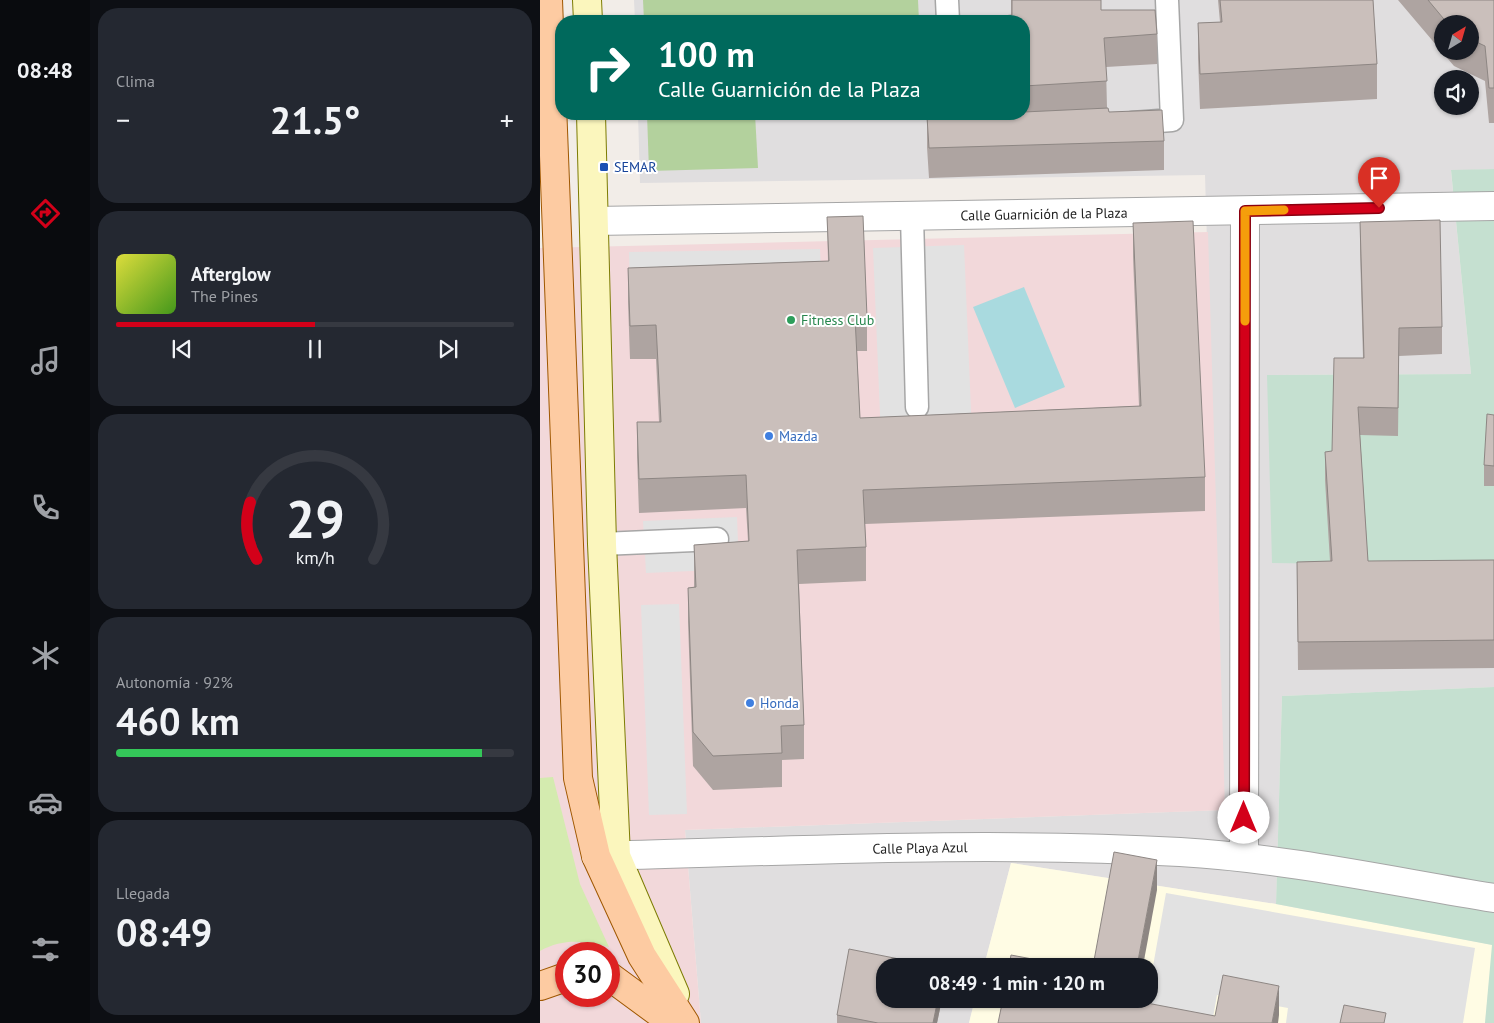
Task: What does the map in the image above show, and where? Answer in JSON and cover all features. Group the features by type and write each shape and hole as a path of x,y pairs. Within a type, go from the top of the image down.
{"main road":[{"path":"548,0 578,778 642,956 686,1023"},
{"path":"587,0 588,15"},
{"path":"591,120 602,544 606,856"},
{"path":"540,986 555,981"},
{"path":"620,984 673,1023"}],"street":[{"name":"Calle Guarnición de la Plaza","path":"594,221 1494,206"},
{"path":"1244,857 1245,211"},
{"name":"Calle Playa Azul","path":"606,856 1009,846 1180,852 1244,857 1494,898"}],"lane":[{"path":"947,0 948,15"},
{"path":"1113,124 1172,120 1167,0"},
{"path":"912,216 917,407"},
{"path":"602,544 717,539"}],"shaded area":[{"path":"634,0 1494,0 1494,169 1451,171 1471,374 1267,375 1494,566 1494,687 1282,696 1276,904 1011,863 986,958 876,958 876,1008 973,1008 969,1023 701,1023 685,830 1224,810 1205,175 640,183 638,120 1030,120 1030,15 635,15"},
{"path":"1208,232 1225,810 685,830 701,1023 540,1023 540,248"},
{"path":"964,245 972,434 881,438 873,248"},
{"path":"820,249 822,292 630,295 629,252"},
{"path":"737,517 739,569 646,573 643,521"},
{"path":"679,604 687,814 649,815 641,605"},
{"path":"1011,863 1276,904 1493,945 1485,1023 969,1023 973,1008 1158,1008 1158,958 986,958"},
{"path":"1166,893 1475,948 1463,1023 1286,1023 1288,1008 1217,995 1212,1023 1143,1023 1146,1008 1158,1008 1158,958 1154,958"}],"green space":[{"path":"643,0 918,0 919,15 644,15"},
{"path":"647,120 755,120 758,168 649,171"},
{"path":"1494,169 1494,566 1272,563 1267,375 1471,374 1451,170"},
{"path":"1494,687 1494,1023 1485,1023 1492,945 1276,904 1282,696"},
{"path":"553,777 580,884 607,942 555,942 555,945 540,951 540,778"}],"water":[{"path":"1024,287 1065,387 1015,408 973,307"}],"building":[{"path":"1012,0 1101,0 1101,10 1155,10 1157,34 1104,38 1107,81 1030,86 1030,15 1012,15"},
{"path":"1220,0 1373,0 1377,64 1200,74 1198,23 1222,22"},
{"path":"1428,0 1494,0 1494,88 1489,88 1485,46 1479,43 1479,15 1440,15"},
{"path":"1108,108 1109,112 1162,110 1164,141 929,148 927,120 1030,120 1030,112"},
{"path":"863,216 867,317 855,317 860,418 1141,406 1133,223 1193,221 1205,477 863,490 866,547 797,550 804,725 781,726 782,753 713,756 693,732 688,588 696,587 694,545 749,541 746,475 639,479 637,422 661,422 656,325 630,326 628,268 829,261 827,217"},
{"path":"1440,220 1442,327 1399,328 1398,408 1358,407 1368,561 1494,560 1494,640 1298,642 1297,562 1332,561 1325,452 1332,451 1334,358 1364,358 1360,222"},
{"path":"1487,414 1494,415 1494,466 1484,465"},
{"path":"1114,852 1157,860 1139,958 1094,958"},
{"path":"849,949 894,958 876,958 876,1008 936,1008 933,1023 878,1023 837,1015"},
{"path":"1011,955 1027,958 1010,958"},
{"path":"1223,975 1279,986 1272,1023 998,1023 1001,1008 1158,1008 1158,1005 1215,1016"},
{"path":"1344,1005 1386,1013 1384,1023 1340,1023"}],"slow traffic":[{"path":"1245,321 1245,211 1284,210"}],"place":[{"name":"SEMAR","path":"604,167"},
{"name":"Fitness Club","path":"791,320"},
{"name":"Mazda","path":"769,436"},
{"name":"Honda","path":"750,703"}],"route":[{"path":"1244,818 1245,211 1379,208"}]}
